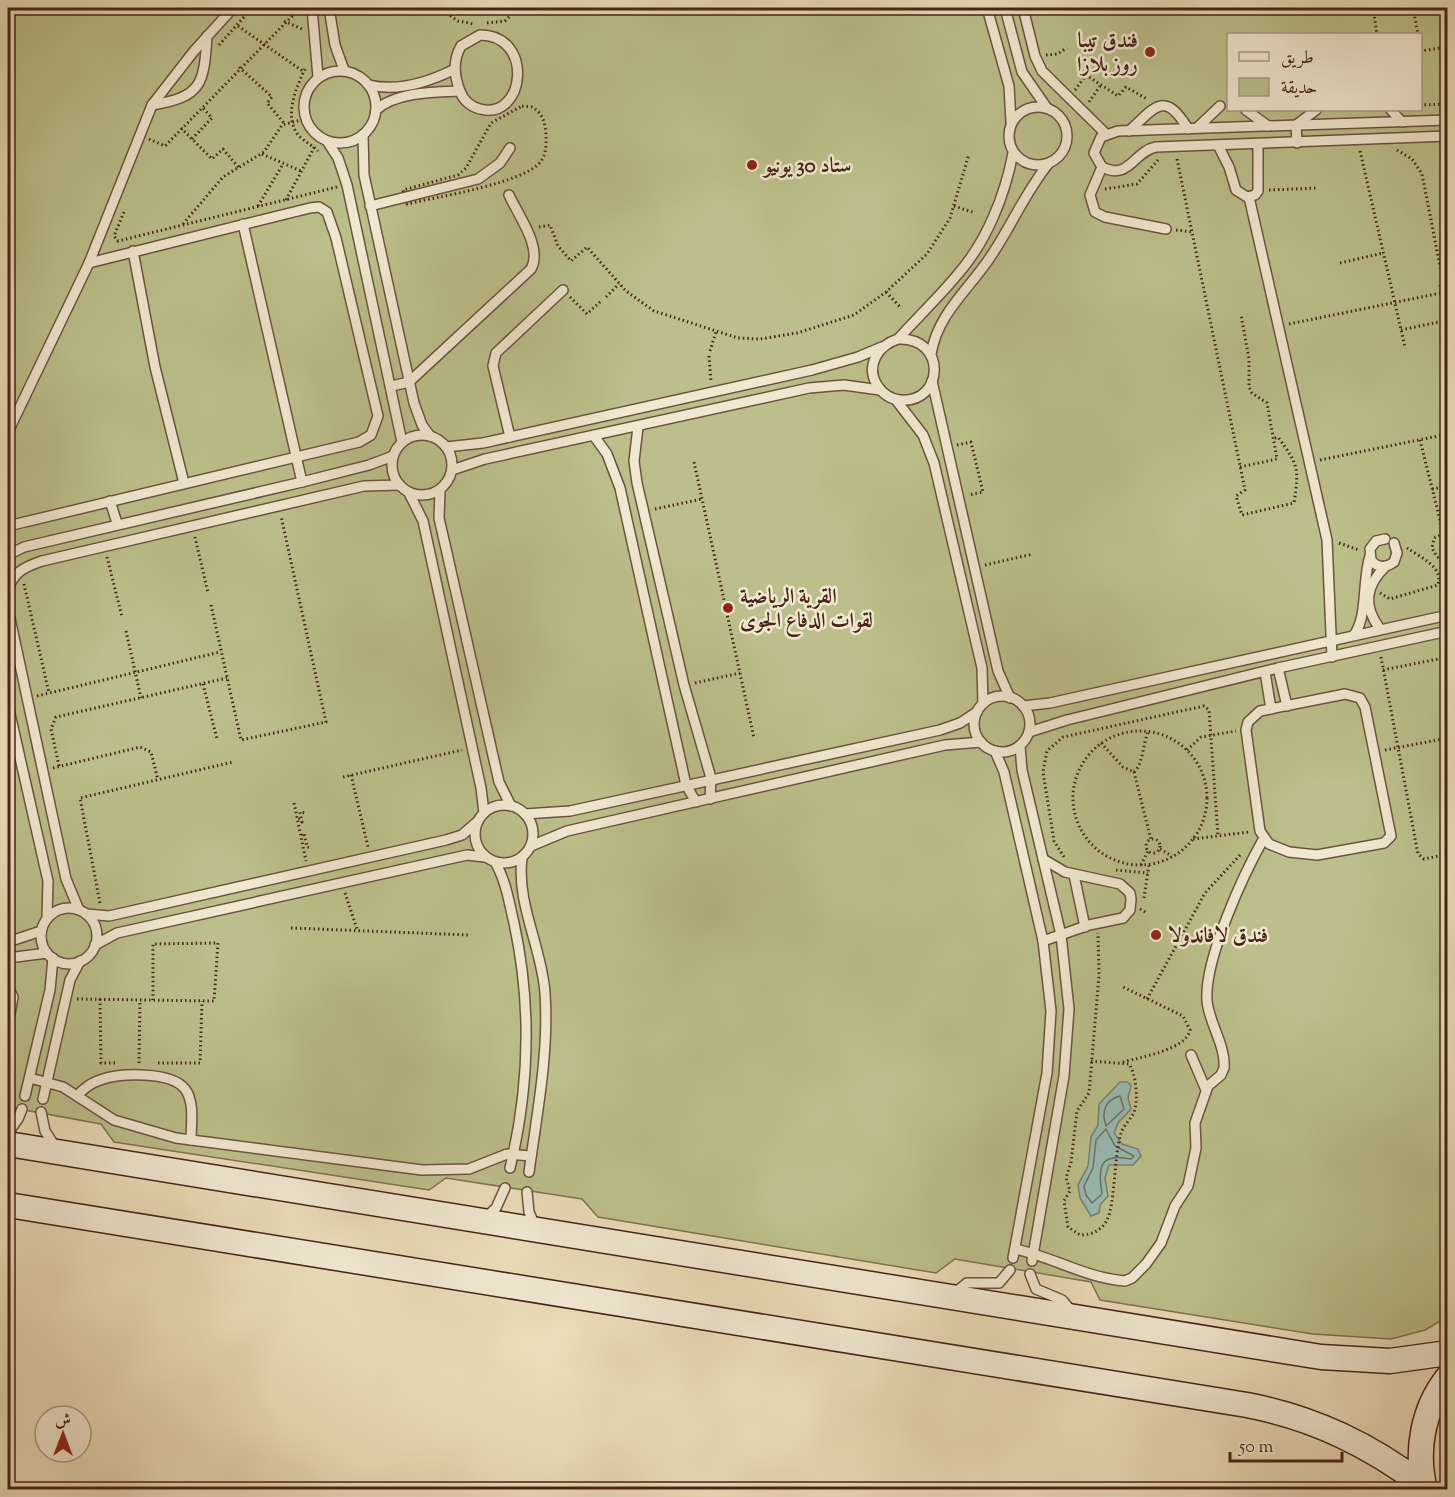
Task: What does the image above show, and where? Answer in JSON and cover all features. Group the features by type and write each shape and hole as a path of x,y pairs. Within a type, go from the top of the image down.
{"street":[{"path":"8,1144 1344,1360 1402,1360 1448,1353"},
{"path":"8,1205 1247,1405 1284,1413 1328,1428 1378,1453 1425,1488"},
{"path":"1425,1488 1421,1450 1423,1432 1434,1398 1448,1377"}],"lane":[{"path":"8,432 89,263 152,105 207,36 233,8"},
{"path":"312,8 317,78"},
{"path":"329,8 334,39 344,70"},
{"path":"363,135 363,165 370,206 418,417 430,436 446,447 471,446 826,367 898,339 960,272 973,253 1002,195 1013,153 1008,134 1011,124 1009,86 987,8"},
{"path":"1005,8 1022,72 1047,108"},
{"path":"1023,8 1035,56 1047,77 1106,134"},
{"path":"480,35 496,37 509,46 515,60 516,85 514,92 504,105 496,109 481,109 468,103 460,91 455,69 461,46 480,35"},
{"path":"152,105 183,99 197,88 204,75 207,36"},
{"path":"369,85 400,87 435,78 455,69"},
{"path":"323,139 345,142 363,135 372,124 376,100 369,85 356,74 344,70 331,71 317,78 305,98 305,119 323,139 345,176 392,386 402,442"},
{"path":"376,110 385,104 401,99 460,91"},
{"path":"1129,131 1157,105 1174,110 1192,128"},
{"path":"896,399 918,397 932,381 935,372 931,354 943,318 993,254 1029,189 1049,163 1063,152 1068,135 1062,118 1047,108 1038,106 1022,111 1011,124"},
{"path":"1192,128 1220,106"},
{"path":"1247,111 1268,126"},
{"path":"1296,125 1315,111"},
{"path":"1392,111 1402,122"},
{"path":"1448,120 1129,131 1106,134 1097,142 1094,153 1102,167 1114,171 1124,170 1133,165 1146,150 1156,147 1448,136"},
{"path":"1296,125 1297,143"},
{"path":"1218,145 1229,166 1236,190 1243,197 1249,197 1258,191 1258,144"},
{"path":"370,206 478,179 500,163 510,148"},
{"path":"1013,153 1019,159 1033,165 1049,163"},
{"path":"1102,167 1092,190 1091,207 1100,215 1166,229"},
{"path":"392,386 409,382 531,269 536,255 509,195"},
{"path":"1249,197 1330,560 1332,657"},
{"path":"8,526 366,439 375,430 377,410 336,238 327,212 314,207 89,263"},
{"path":"243,224 302,482"},
{"path":"133,251 155,367 184,483"},
{"path":"510,437 493,366 496,353 563,290"},
{"path":"898,339 917,341 931,354"},
{"path":"880,390 875,382 873,364 882,347"},
{"path":"932,381 998,671 1010,698"},
{"path":"452,470 476,461 820,386 850,385 880,390 896,399 923,435 934,463 982,668 980,708 974,724 981,742"},
{"path":"638,427 634,461 684,685 711,778 710,798"},
{"path":"430,436 416,436 402,442 393,456 392,471 399,485 409,493 423,521 484,800 484,813"},
{"path":"594,436 607,454 620,488 686,785 696,802"},
{"path":"446,447 452,470 440,490 439,518 501,788 511,806"},
{"path":"8,555 24,547 302,482 369,465 393,456"},
{"path":"8,591 10,580 21,570 42,561 364,486 399,485"},
{"path":"409,493 422,495 440,490"},
{"path":"110,501 117,524"},
{"path":"1354,635 1361,622 1364,577 1369,554 1376,541 1389,541 1396,558 1386,566 1368,592 1368,606 1380,629"},
{"path":"1369,554 1374,563 1386,566"},
{"path":"8,609 66,879 96,931 95,945"},
{"path":"1023,706 1050,704 1448,615"},
{"path":"1029,732 1066,720 1278,668 1448,631"},
{"path":"1278,668 1287,706"},
{"path":"1265,672 1271,709"},
{"path":"531,846 567,831 945,744 981,742 995,751 1004,772 1043,941 1050,988 1049,1055 1014,1253 1122,1281 1135,1276 1161,1243 1175,1206 1188,1186 1196,1149 1195,1123 1206,1090 1211,1082 1221,1075 1225,1064 1208,1004 1209,973 1241,882 1262,834 1246,730 1253,715 1271,709 1345,694 1355,696 1365,707 1375,752 1391,833 1387,841 1317,855 1282,850 1262,834"},
{"path":"525,814 570,811 711,778 940,730 960,723 996,697 1010,698 1023,706 1029,718 1029,732 1020,746 1012,750 995,751"},
{"path":"8,705 48,881 49,900 41,939 50,956 50,990 26,1096"},
{"path":"1020,746 1022,770 1061,935 1069,988 1066,1056 1032,1257"},
{"path":"44,1099 46,1081 70,980 80,961 95,945 117,933 467,855 485,856 495,862 514,862 522,858 531,846 533,829 525,814 511,806 501,805 484,813 477,822 454,838 309,872 101,916 58,910 47,918"},
{"path":"477,822 476,841 485,856"},
{"path":"522,858 522,884 545,993 544,1057 529,1172"},
{"path":"1043,859 1059,870 1074,875 1112,881 1126,888 1130,893 1130,910 1123,918 1098,923 1043,941"},
{"path":"495,862 503,878 510,904 521,955 528,1006 528,1043 514,1154 510,1168"},
{"path":"1074,875 1085,927"},
{"path":"8,942 41,931"},
{"path":"8,958 50,956 66,963 80,961"},
{"path":"8,988 13,997 8,1024"},
{"path":"1191,1055 1206,1090"},
{"path":"77,1096 94,1082 108,1078 146,1076 172,1080 184,1088 191,1101 190,1140"},
{"path":"30,1078 46,1081 77,1096 114,1120 151,1132 190,1140 422,1170 469,1169 501,1155 531,1156"},
{"path":"8,1133 22,1109"},
{"path":"42,1112 49,1140 63,1153"},
{"path":"480,1221 496,1208 506,1188"},
{"path":"527,1192 529,1212 538,1230"},
{"path":"951,1296 967,1283 999,1283 1006,1278 1010,1270"},
{"path":"1030,1274 1036,1289 1068,1304 1075,1316"}],"path":[{"path":"216,50 252,8"},
{"path":"140,135 165,146 284,21 300,8 305,39"},
{"path":"439,8 458,21 472,24 506,21 511,15 512,8"},
{"path":"966,9 971,8"},
{"path":"1373,8 1377,33"},
{"path":"1413,8 1418,33"},
{"path":"224,17 317,78"},
{"path":"284,21 315,35"},
{"path":"1422,52 1448,47"},
{"path":"1035,56 1057,54 1066,48"},
{"path":"307,62 294,93 292,122 299,135 324,157"},
{"path":"239,68 272,97 267,103 284,123"},
{"path":"1068,98 1086,75 1118,96 1126,87 1157,105"},
{"path":"1083,111 1100,85"},
{"path":"207,93 211,97"},
{"path":"1422,105 1448,104"},
{"path":"192,139 212,118 202,107"},
{"path":"182,225 223,177 262,154 284,123 305,119"},
{"path":"181,128 212,159 223,149 240,169"},
{"path":"147,151 155,131"},
{"path":"286,200 301,171 323,139"},
{"path":"1358,140 1405,348"},
{"path":"1380,140 1412,159 1422,174 1441,271"},
{"path":"262,154 301,171"},
{"path":"526,232 550,225 558,246 571,261 587,247 619,284 654,311 716,332 749,339 797,333 854,315 886,292 933,247 945,228 954,206 969,154"},
{"path":"1092,190 1137,184 1147,176 1154,162 1161,159"},
{"path":"1169,159 1178,159 1245,492 1238,495 1236,499 1239,513 1244,515 1294,503 1298,474 1296,465 1278,437 1272,439"},
{"path":"258,207 283,164"},
{"path":"127,203 114,237 118,241 337,187 335,179"},
{"path":"1258,191 1318,188"},
{"path":"954,206 975,213"},
{"path":"1340,263 1383,253"},
{"path":"606,297 619,284"},
{"path":"1401,330 1448,318 1440,285"},
{"path":"563,290 587,314 601,301"},
{"path":"886,292 901,308"},
{"path":"1278,326 1441,293"},
{"path":"1240,467 1277,459 1266,401 1252,393 1249,387 1249,359 1241,315"},
{"path":"710,351 716,332"},
{"path":"709,356 712,392"},
{"path":"1296,465 1448,434"},
{"path":"1420,440 1443,532"},
{"path":"947,447 971,442 983,492 959,497"},
{"path":"694,462 754,738"},
{"path":"1432,489 1448,486"},
{"path":"644,512 702,499"},
{"path":"211,605 241,740 326,722 279,507"},
{"path":"192,527 208,593"},
{"path":"1448,532 1443,532 1434,538 1432,548 1437,557 1447,561 1448,566"},
{"path":"1339,543 1369,554"},
{"path":"105,547 123,616"},
{"path":"1373,582 1383,597 1390,599 1437,587 1440,581 1437,570 1409,549"},
{"path":"975,568 1032,554"},
{"path":"21,570 50,693"},
{"path":"126,631 141,698"},
{"path":"27,698 221,652"},
{"path":"1448,657 1383,670 1418,854 1424,858 1448,854"},
{"path":"684,685 740,673"},
{"path":"59,766 51,729 56,717 227,678"},
{"path":"203,684 217,739"},
{"path":"1068,860 1056,847 1043,772 1047,751 1054,743 1073,735 1204,706 1209,710 1212,734 1218,836"},
{"path":"1187,750 1201,737 1246,730"},
{"path":"1134,772 1140,766 1141,751 1148,732"},
{"path":"1148,732 1170,738 1187,750 1200,768 1207,800 1203,821 1192,840 1172,856 1141,865 1116,861 1094,847 1076,815 1074,796 1076,777 1088,756 1101,743 1124,733 1148,732"},
{"path":"1375,752 1448,738"},
{"path":"1101,743 1123,767 1134,772"},
{"path":"42,771 144,747 151,752 158,780"},
{"path":"343,777 472,748"},
{"path":"101,916 101,904 79,800 83,796 233,762"},
{"path":"1134,772 1151,840"},
{"path":"351,775 370,858"},
{"path":"294,803 309,872"},
{"path":"296,812 301,822 300,812 305,813"},
{"path":"304,849 304,833 307,847 312,848"},
{"path":"1192,840 1262,834"},
{"path":"1147,999 1205,893 1226,868 1262,834"},
{"path":"1141,865 1148,850 1147,843 1151,840"},
{"path":"1151,840 1159,841 1160,849"},
{"path":"1148,850 1153,854 1160,849"},
{"path":"1160,849 1172,856"},
{"path":"1138,915 1149,864"},
{"path":"1106,868 1148,873"},
{"path":"345,893 357,929"},
{"path":"1098,923 1099,976 1089,1094 1078,1108 1071,1162 1066,1178 1070,1191 1064,1201 1068,1227 1075,1234 1085,1235 1097,1231 1108,1218 1114,1163 1119,1141 1123,1128 1135,1111 1136,1103 1132,1068 1123,1062"},
{"path":"291,928 469,935"},
{"path":"66,999 214,1001 218,943 153,944 153,1000"},
{"path":"1091,1061 1123,1062 1167,1049 1182,1042 1188,1035 1189,1026 1186,1019 1123,987"},
{"path":"100,999 101,1063 120,1063"},
{"path":"139,1063 140,1000"},
{"path":"129,1063 201,1063 202,1001"}],"green space":[{"name":"القرية الرياضية لقوات الدفاع الجوى","path":"8,8 1447,8 1448,1314 1444,1319 1425,1330 1391,1339 1313,1334 1100,1300 1091,1282 955,1259 936,1273 598,1217 582,1199 446,1178 429,1190 114,1142 101,1124 8,1107"}],"water":[{"path":"1120,1082 1127,1082 1131,1085 1128,1098 1131,1109 1118,1123 1114,1133 1122,1144 1138,1149 1141,1156 1133,1165 1109,1165 1105,1178 1108,1196 1100,1205 1099,1213 1091,1216 1080,1198 1078,1185 1088,1166 1091,1137 1098,1125 1099,1104"}],"place":[{"name":"فندق تيبا روز بلازا","path":"1150,52"},
{"name":"ستاد 30 يونيو","path":"752,165"},
{"name":"القرية الرياضية لقوات الدفاع الجوى","path":"728,608"},
{"name":"فندق لافاندولا","path":"1156,935"}]}
